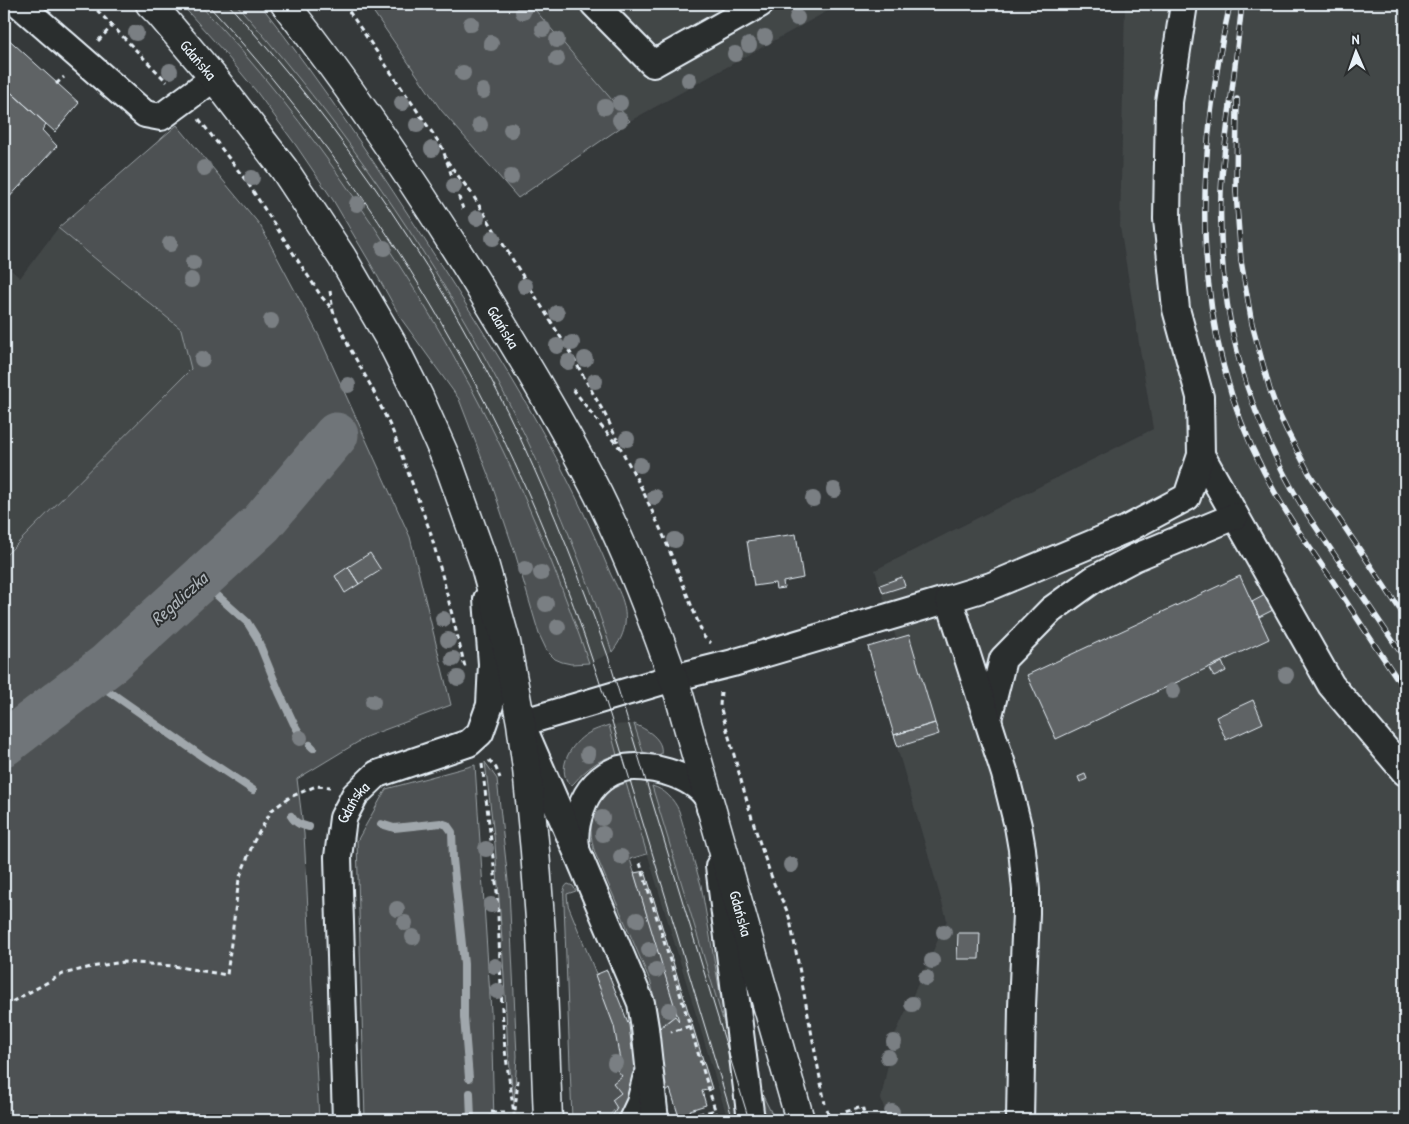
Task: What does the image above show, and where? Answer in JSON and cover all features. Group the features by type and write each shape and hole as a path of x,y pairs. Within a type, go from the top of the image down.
{"main road":[{"name":"Gdańska","path":"150,4 214,78 284,169 342,257 393,345 450,465 484,564 506,642 521,723 535,851 541,942 548,1120"},
{"name":"Gdańska","path":"286,4 301,16 444,230 521,354 598,494 653,622 673,678 800,1120"}],"lane":[{"path":"19,4 145,114 161,117 214,78"},
{"path":"594,4 652,64 760,4"},
{"path":"653,1113 644,1016 638,997 521,723 673,678 719,667 991,586 1127,529 1187,497 1201,455 1200,397 1176,309 1167,220 1169,102 1184,4"},
{"path":"1201,455 1331,686 1405,772"},
{"path":"988,719 1003,659 1051,610 1094,579 1126,562 1235,516"},
{"name":"Gdańska","path":"346,1120 338,857 343,818 355,795 377,774 468,742 480,733 490,705 492,664 484,564"},
{"path":"949,599 1005,774 1020,834 1025,872 1026,913 1020,1120"},
{"path":"580,859 575,841 576,828 583,803 592,788 612,772 636,767 663,770 691,782 708,798 714,831 751,1120"},
{"path":"632,1120 644,1090 648,1051"}],"path":[{"path":"91,4 184,100 247,182 321,296 333,311 348,345 372,388 393,432 430,531 467,676"},
{"path":"344,4 442,147 447,161 472,194 571,354 608,420 642,489 664,537 704,637 717,652 722,689 720,706 769,870 790,920 825,1103 830,1120"},
{"path":"480,733 484,754 482,765 496,892 505,1050 514,1120"},
{"path":"4,1006 62,974 92,966 124,962 173,966 227,976 239,879 254,841 272,810 290,797 316,786 332,787 352,800"},
{"path":"640,863 718,1120"},
{"path":"669,1033 690,1026"},
{"path":"847,1120 845,1112 862,1107 866,1120"},
{"path":"697,1120 695,1115 712,1110 714,1120"},
{"path":"490,1120 490,1112 506,1112 506,1120"}],"shaded area":[{"path":"181,4 199,4 261,74 336,172 415,290 470,386 515,477 549,556 589,663 571,664 562,662 555,659 547,651 539,634 492,485 459,399 402,320 333,200 295,144 256,91"},
{"path":"199,4 236,4 336,124 427,256 481,349 543,474 587,582 612,652 609,654 589,663 534,519 502,450 456,360 403,271 312,137 277,93"},
{"path":"236,4 260,4 306,65 414,224 491,344 526,403 560,464 622,598 625,625 622,636 612,652 580,563 544,476 503,391 457,308 408,228 354,151 297,76"},
{"path":"368,4 530,4 630,121 518,198 441,110"},
{"path":"530,4 840,4 630,121"},
{"path":"1125,4 1405,4 1405,1120 888,1120 881,1099 893,1039 947,920 868,647 896,638 875,570 1153,429 1120,227"},
{"path":"177,125 260,225 319,336 410,537 451,705 368,736 297,779 304,834 319,1120 4,1120 4,557 191,369 181,329 58,228"},
{"path":"58,228 181,329 191,369 4,557 4,264 20,278"},
{"path":"634,724 643,752 617,755 609,725"},
{"path":"634,724 657,739 660,744 661,754 643,752"},
{"path":"609,725 617,755 599,761 583,773 572,785 569,784 564,770 571,749 587,734"},
{"path":"485,762 497,779 509,890 517,1056 514,1104 508,1050 495,844"},
{"path":"475,765 491,1012 494,1120 365,1120 357,841 386,789"},
{"path":"626,783 641,783 652,786 753,1120 728,1120"},
{"path":"626,783 647,854 630,859 677,1014 660,1027 651,983 592,842 591,831 594,810 606,794"},
{"path":"652,786 661,789 668,795 679,811 701,885 727,1033"},
{"path":"568,884 573,886 576,891 567,894 568,905 615,1020 624,1079 621,1098 606,1120 572,1120 564,895 565,887"},
{"path":"755,1080 775,1120 759,1120"}],"building":[{"path":"4,35 79,103 55,132 4,86"},
{"path":"4,86 46,124 42,130 57,146 4,203"},
{"path":"796,534 803,578 783,582 784,588 776,589 775,583 754,586 747,541"},
{"path":"370,553 381,570 359,584 348,567"},
{"path":"348,567 359,584 345,593 335,576"},
{"path":"1240,576 1269,639 1056,739 1027,675"},
{"path":"902,577 905,586 883,593 880,585"},
{"path":"1265,595 1273,610 1259,617 1252,602"},
{"path":"909,635 935,723 894,735 868,647"},
{"path":"1222,662 1226,671 1214,677 1209,669"},
{"path":"1253,700 1263,723 1226,740 1216,717"},
{"path":"935,723 939,734 898,747 894,735"},
{"path":"1085,774 1087,779 1080,782 1078,777"},
{"path":"645,871 712,1089 702,1091 706,1105 690,1110 693,1120 680,1120 670,1089 635,1116 639,1120 610,1120 617,1108 612,1100 621,1093 613,1083 622,1076 613,1065 620,1060 614,1026 595,975 607,970 629,1025 632,1050 675,1016 679,1021 634,873"},
{"path":"958,933 980,933 979,959 957,959"}],"waterway":[{"name":"Regaliczka","path":"4,744 107,665 261,524 336,435"},
{"path":"200,580 247,622 257,638 279,692 300,734"},
{"path":"90,678 253,790"},
{"path":"310,745 313,748"},
{"path":"291,816 299,824 309,827"},
{"path":"381,824 394,828 441,823 447,825 452,832 464,964 464,1017 469,1078"},
{"path":"470,1093 471,1120"}],"tram line":[{"path":"207,4 259,63 309,125 356,189 400,254 441,322 479,392 514,463 560,570 598,676 733,1120"},
{"path":"228,4 313,104 391,211 461,323 521,440 567,547 608,656 749,1120"}],"railway":[{"path":"1230,4 1218,63 1210,122 1205,182 1205,242 1211,301 1222,359 1239,416 1278,498 1405,690"},
{"path":"1242,4 1221,193 1221,236 1224,278 1230,319 1239,358 1251,397 1284,473 1305,511 1405,659"},
{"path":"1237,99 1236,192 1241,261 1252,324 1270,390 1278,412 1309,473 1405,617"}]}
